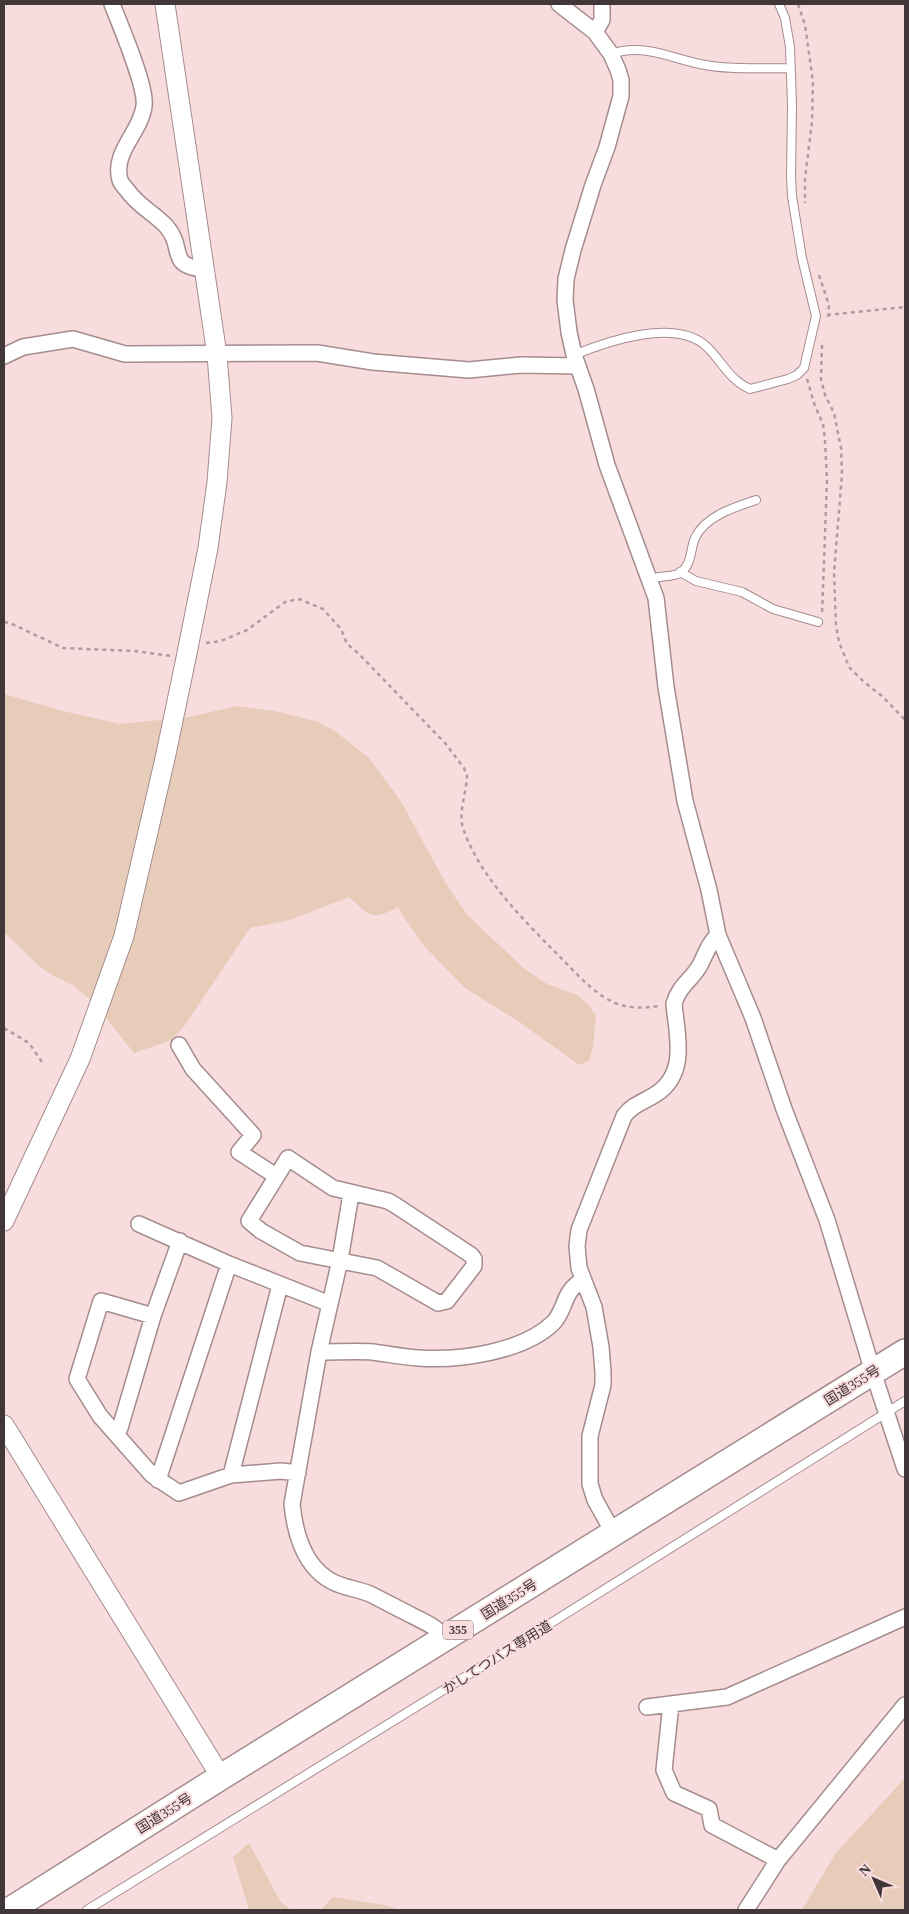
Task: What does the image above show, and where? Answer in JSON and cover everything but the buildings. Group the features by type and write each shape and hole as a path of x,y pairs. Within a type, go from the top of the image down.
{"highway":[{"name":"国道355号","path":"10,1910 905,1352"}],"street":[{"path":"112,4 141,84 145,105 138,125 119,159 120,181 135,201 165,225 176,239 178,254 183,264 190,268 204,269"},
{"path":"4,1221 80,1059 124,936 186,658 208,548 217,482 222,418 217,354 165,4"},
{"path":"558,4 595,32 612,54 621,80 621,96 610,138 593,185 566,279 565,300 568,332 607,465 656,598 666,686 686,801 709,890 718,935 753,1018 784,1108 827,1220 872,1372 905,1469"},
{"path":"595,32 602,20 602,4"},
{"path":"4,356 23,347 74,339 125,354 317,353 373,362 469,370 575,360"},
{"path":"614,1534 595,1500 590,1484 590,1436 603,1385 603,1372 594,1307 577,1257 579,1230 624,1116 637,1103 663,1089 674,1075 678,1064 674,1004 680,989 700,966 706,950 718,935"},
{"path":"179,1045 193,1070 253,1135 239,1152 276,1176"},
{"path":"288,1158 323,1183 351,1194 388,1201 471,1255 475,1263 474,1266 447,1300 438,1304 377,1268 300,1253 261,1231 249,1221 288,1158"},
{"path":"351,1194 340,1260 319,1352 292,1504 293,1517 305,1552 318,1572 334,1582 368,1594 436,1627 445,1638"},
{"path":"139,1224 228,1264 330,1304"},
{"path":"116,1433 120,1428 153,1316 180,1242"},
{"path":"158,1480 228,1264"},
{"path":"319,1352 371,1352 418,1358 441,1358 471,1356 504,1348 527,1341 553,1322 562,1310 569,1292 583,1279"},
{"path":"231,1475 280,1285"},
{"path":"153,1316 101,1301 77,1379 100,1416 158,1480 179,1492 231,1475 281,1471 298,1473"},
{"path":"4,1425 221,1777"},
{"path":"647,1707 727,1697 905,1617"},
{"path":"671,1704 664,1770 674,1793 709,1809 712,1824 778,1860"},
{"path":"746,1910 778,1860 905,1705"}],"lane":[{"path":"575,360 600,344 661,332 690,336 698,340 707,347 734,380 750,389 788,379 797,375 804,368 816,316 802,258 792,196 792,105 788,32 779,4"},
{"path":"612,54 624,49 641,50 662,53 705,65 790,68"},
{"path":"650,579 664,575 676,575 689,563 696,538 703,527 724,512 756,500"},
{"path":"680,572 696,581 742,592 773,609 818,622"},
{"name":"かしてつバス専用道","path":"88,1910 905,1401"}],"path":[{"path":"798,4 805,25 813,82 812,122 805,179 805,206"},
{"path":"818,271 829,304 829,315 826,323"},
{"path":"816,316 905,307"},
{"path":"822,339 821,380 825,395 834,413 841,448 842,474 834,573 836,625 839,642 849,668 882,696 905,720"},
{"path":"804,368 815,406 823,424 825,440 827,480 826,542 822,621 818,622"},
{"path":"4,622 10,623 63,648 135,651 186,658 208,642 221,641 246,630 285,602 299,599 323,609 341,630 347,644 445,743 464,768 467,775 461,819 463,830 483,869 526,923 603,997 616,1004 638,1008 674,1004"},
{"path":"4,1028 29,1043 44,1065"}],"shaded area":[{"path":"4,694 63,711 120,724 190,717 236,706 275,711 315,721 335,731 369,758 400,800 448,887 468,916 526,970 547,984 577,995 589,1005 596,1016 593,1047 589,1061 579,1065 521,1023 465,988 424,946 398,907 382,914 371,914 361,909 349,897 290,920 250,928 185,1025 172,1040 134,1053 92,1001 73,985 52,975 39,966 4,932"},
{"path":"905,1778 905,1910 802,1910 835,1854"},
{"path":"249,1843 280,1901 291,1910 249,1910 233,1857"},
{"path":"333,1897 384,1905 401,1910 321,1910"}]}
